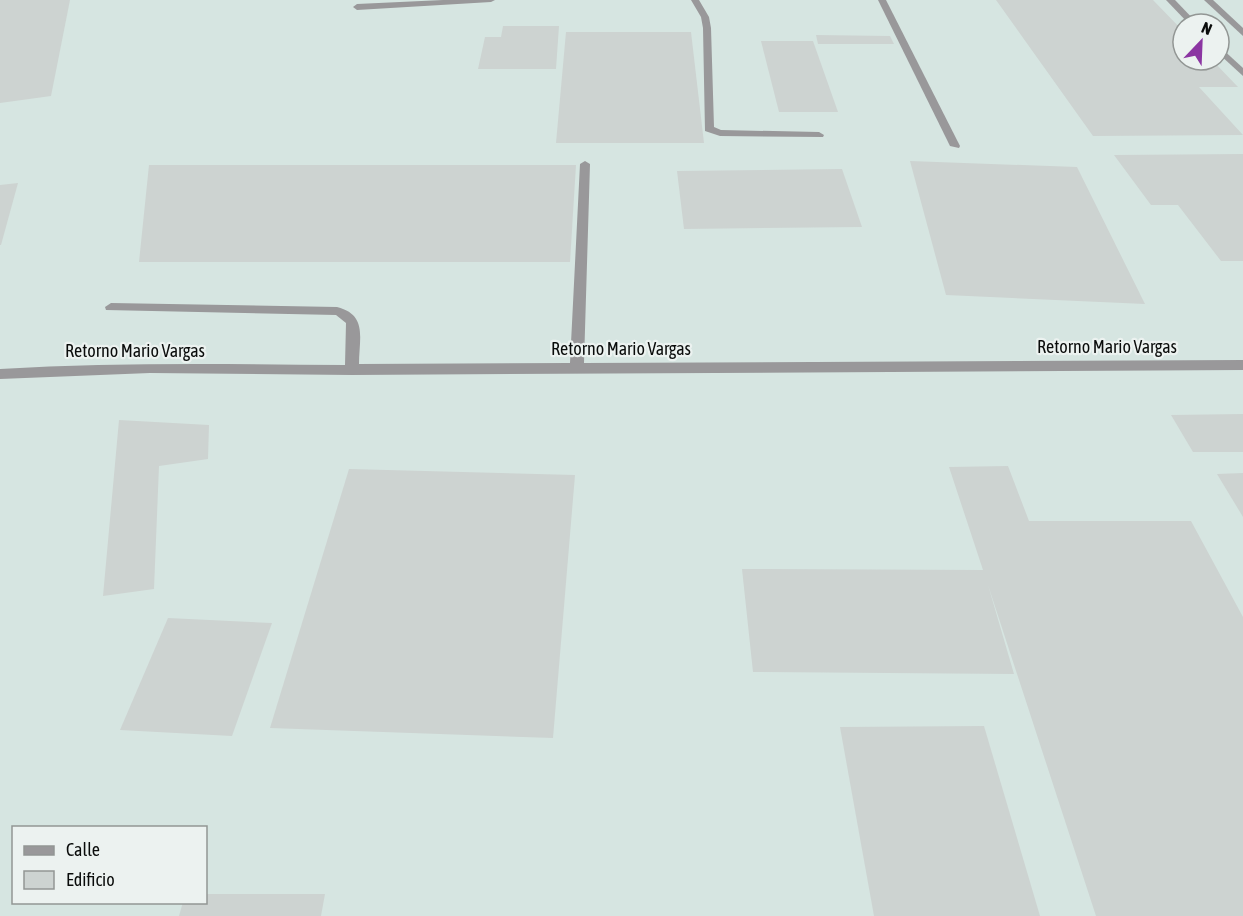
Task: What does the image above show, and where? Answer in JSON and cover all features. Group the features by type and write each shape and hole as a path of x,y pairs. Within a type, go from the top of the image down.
{"street":[{"path":"357,7 491,0"},
{"path":"695,0 705,17 707,28 709,129 720,133 819,135"},
{"path":"882,0 955,146"},
{"path":"1170,0 1182,12"},
{"path":"1208,0 1243,33"},
{"path":"1231,61 1243,73"},
{"path":"577,367 585,164"},
{"path":"111,307 329,309 343,312 350,316 353,323 352,370"},
{"name":"Retorno Mario Vargas","path":"0,374 49,370 134,369 1243,365"}],"shaded area":[{"path":"0,0 1243,0 1243,916 0,916"}],"building":[{"path":"0,0 70,0 51,96 0,103"},
{"path":"996,0 1153,0 1171,19 1171,72 1224,72 1238,87 1199,87 1243,135 1093,136"},
{"path":"503,26 559,26 556,69 478,69 485,37 501,37"},
{"path":"566,32 691,32 704,143 556,143"},
{"path":"816,35 890,36 894,44 818,44"},
{"path":"761,41 813,41 838,112 779,112"},
{"path":"1243,154 1243,261 1221,261 1178,205 1151,205 1114,155"},
{"path":"910,161 1077,167 1145,304 946,295"},
{"path":"149,165 576,165 570,262 139,262"},
{"path":"842,169 862,227 684,229 677,171"},
{"path":"18,183 1,245 0,245 0,185"},
{"path":"1243,414 1243,452 1193,452 1171,415"},
{"path":"119,420 209,425 208,459 159,466 154,589 103,596"},
{"path":"1008,466 1029,521 1191,521 1243,617 1243,916 1096,916 988,585 1014,674 753,672 742,569 983,570 949,467"},
{"path":"349,469 575,475 553,738 270,728"},
{"path":"1243,473 1243,517 1217,474"},
{"path":"168,618 272,623 232,736 120,730"},
{"path":"984,726 1040,916 874,916 840,727"},
{"path":"207,894 325,894 321,916 179,916 182,904 207,904"}]}
